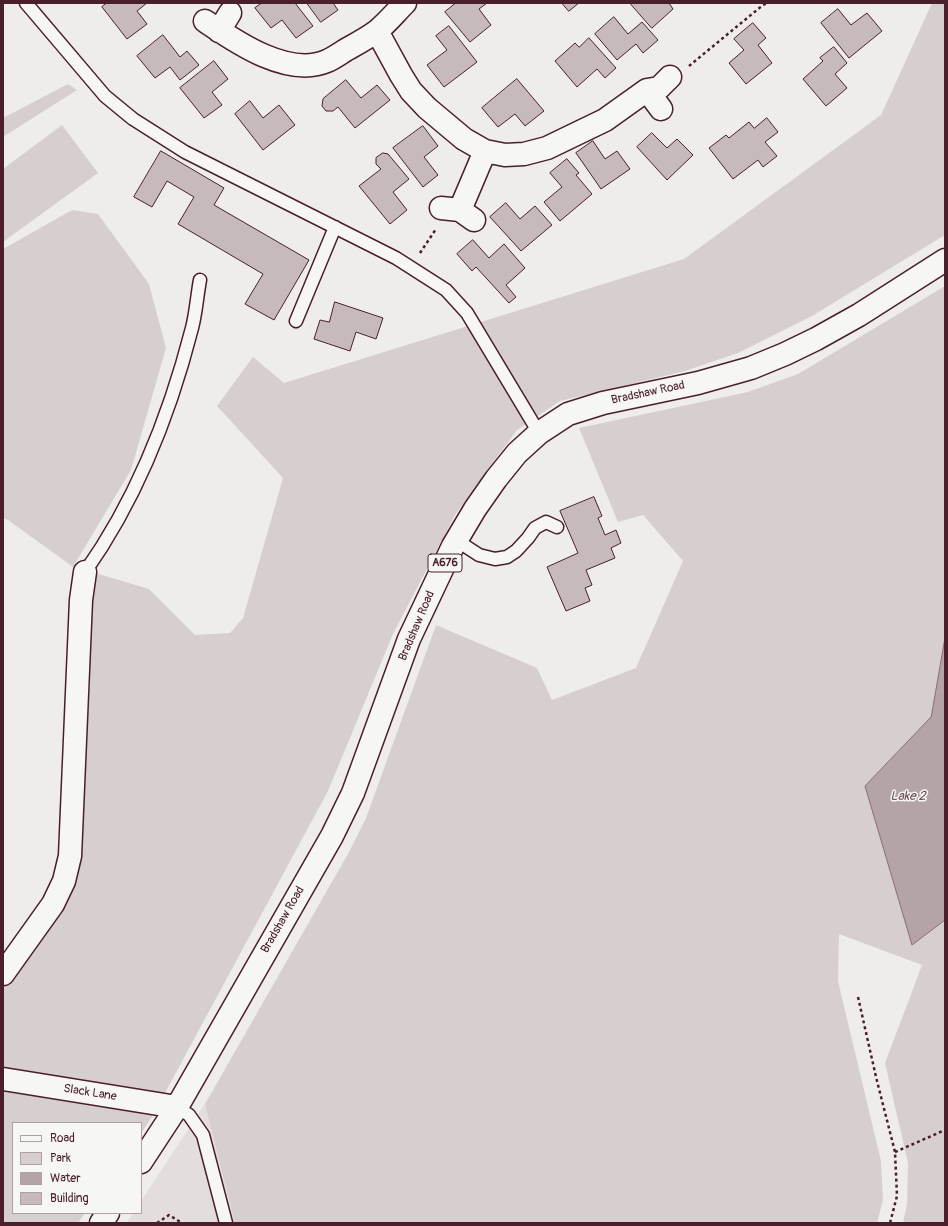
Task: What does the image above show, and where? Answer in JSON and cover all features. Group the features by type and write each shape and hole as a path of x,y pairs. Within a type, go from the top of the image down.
{"main road":[{"path":"218,22 242,45 262,55 281,62 298,65 313,65 327,61 377,31 405,3"},
{"path":"377,31 411,91 427,108 464,139 485,151 505,155 524,154 547,148 605,120 647,90 659,88 670,77"},
{"path":"647,90 661,109"},
{"path":"456,212 485,151"},
{"name":"Bradshaw Road","path":"142,1160 176,1107 332,836 353,793 409,639 456,540 496,479 517,453 539,433 568,414 603,403 698,383 751,368 816,339 859,315 945,260"},
{"path":"3,974 53,904 64,881 70,856 81,607 85,572"},
{"name":"Slack Lane","path":"3,1079 176,1107"},
{"path":"101,1223 107,1214"}],"lane":[{"path":"26,3 105,96 133,119 186,152 396,258 446,290 467,313 539,433"},
{"path":"296,321 335,227"},
{"path":"85,572 112,530 133,491 153,448 174,389 192,327 200,280"},
{"path":"456,540 479,555 495,559 507,557 512,554 528,538 535,528 546,522 557,527"},
{"path":"176,1107 189,1115 203,1135 226,1223"}],"path":[{"path":"670,77 681,73 763,5 768,3"},
{"path":"411,267 456,212"},
{"path":"858,997 895,1152 897,1196 890,1223"},
{"path":"895,1152 945,1130"},
{"path":"157,1223 169,1215 182,1223"}],"shaded area":[{"path":"210,1096 246,1223 126,1223 132,1214 142,1214 142,1199"}],"green space":[{"path":"932,3 945,3 945,235 812,316 738,353 685,371 560,401 517,430 455,515 393,634 328,791 152,1117 142,1132 142,1122 12,1122 12,1214 84,1214 78,1223 3,1223 3,979 59,911 92,572 149,589 195,635 230,633 243,618 283,478 217,406 253,357 284,383 684,259 881,115"},
{"path":"68,84 77,90 3,137 3,118"},
{"path":"62,125 98,173 3,242 3,169"},
{"path":"72,210 98,214 149,284 166,348 131,470 73,567 8,520 3,518 3,249"},
{"path":"945,286 945,1223 903,1223 907,1204 908,1163 885,1063 922,965 839,934 838,981 881,1161 883,1200 877,1223 235,1223 205,1104 349,852 366,818 436,625 537,668 552,700 636,668 683,561 643,515 618,522 579,428 748,392 798,374"}],"water":[{"name":"Lake 2","path":"945,638 945,920 912,945 865,786 931,717"}],"building":[{"path":"107,3 147,3 137,11 147,24 127,39 102,7"},
{"path":"262,3 295,3 313,26 296,38 282,20 271,28 255,8"},
{"path":"307,3 333,3 338,10 321,22"},
{"path":"456,3 487,3 479,9 491,25 470,42 445,12"},
{"path":"562,3 579,3 569,11"},
{"path":"630,3 669,3 673,9 652,28"},
{"path":"838,9 851,25 867,13 882,31 849,58 821,23"},
{"path":"614,17 628,34 642,22 658,40 643,53 636,44 617,60 595,34"},
{"path":"753,23 766,38 758,45 772,63 746,84 729,63 744,50 734,39"},
{"path":"449,26 477,62 444,87 427,65 447,50 436,36"},
{"path":"163,35 180,57 187,51 199,65 180,80 170,67 155,78 137,56"},
{"path":"589,38 616,68 605,78 597,69 577,87 555,61 575,43 579,47"},
{"path":"834,47 847,63 835,74 847,88 826,106 803,79 823,61 820,58"},
{"path":"214,61 228,79 212,92 222,105 204,118 180,88"},
{"path":"517,79 544,111 525,126 515,114 498,127 482,108"},
{"path":"346,80 361,98 377,85 390,100 355,128 338,107 333,111 326,111 322,106 323,99"},
{"path":"250,101 263,118 279,105 295,125 263,150 235,114"},
{"path":"767,118 778,132 765,142 777,156 763,167 758,160 733,179 709,148 726,135 729,138 749,122 754,128"},
{"path":"423,126 438,146 424,157 438,175 423,187 393,148"},
{"path":"652,133 667,148 677,139 693,155 667,180 637,147"},
{"path":"593,141 605,159 617,151 630,169 601,189 576,153"},
{"path":"161,151 224,188 214,205 309,260 274,320 245,304 263,274 178,224 194,197 167,181 152,207 134,197"},
{"path":"383,153 388,154 409,179 393,192 407,210 390,224 359,186 381,169 376,164 376,158"},
{"path":"567,159 579,173 576,175 592,194 560,221 544,202 562,187 550,173"},
{"path":"506,203 520,219 535,206 552,225 521,251 490,217"},
{"path":"473,240 489,258 504,244 525,268 506,285 516,297 509,303 476,267 472,271 457,254"},
{"path":"335,302 383,318 376,339 356,332 350,351 314,339 320,320 329,322"},
{"path":"594,497 602,516 598,518 605,535 616,530 621,543 611,548 615,558 586,570 592,585 585,588 590,601 566,611 547,567 578,553 560,511"}]}
